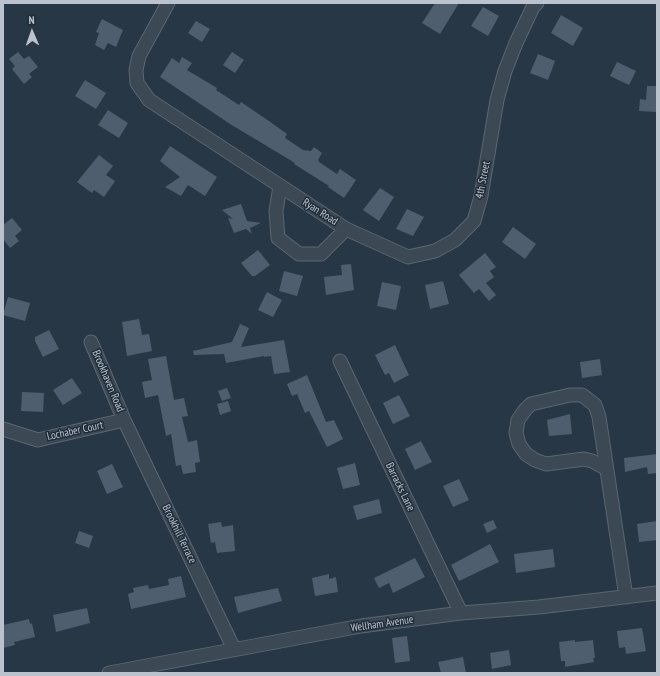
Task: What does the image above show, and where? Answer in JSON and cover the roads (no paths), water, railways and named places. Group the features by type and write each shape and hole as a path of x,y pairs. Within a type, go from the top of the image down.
{"street":[{"name":"Ryan Road","path":"168,3 154,26 139,56 137,63 137,83 149,100 346,229 321,254 299,254 278,238 276,211 280,186"},
{"name":"4th Street","path":"346,229 408,257 435,251 455,240 474,221 481,196 497,100 503,78 532,4"},
{"name":"Brookhaven Road","path":"92,342 124,420"},
{"name":"Barracks Lane","path":"340,361 461,613"},
{"path":"605,468 592,461 584,459 546,464 535,460 526,454 519,444 516,433 518,420 531,404 570,395 582,395 595,406 599,417 605,468 626,597"},
{"name":"Lochaber Court","path":"3,429 38,440 124,420"},
{"name":"Brookhill Terrace","path":"124,420 234,648"},
{"name":"Wellham Avenue","path":"109,673 176,666 234,648 361,626 461,613 657,593"}]}
